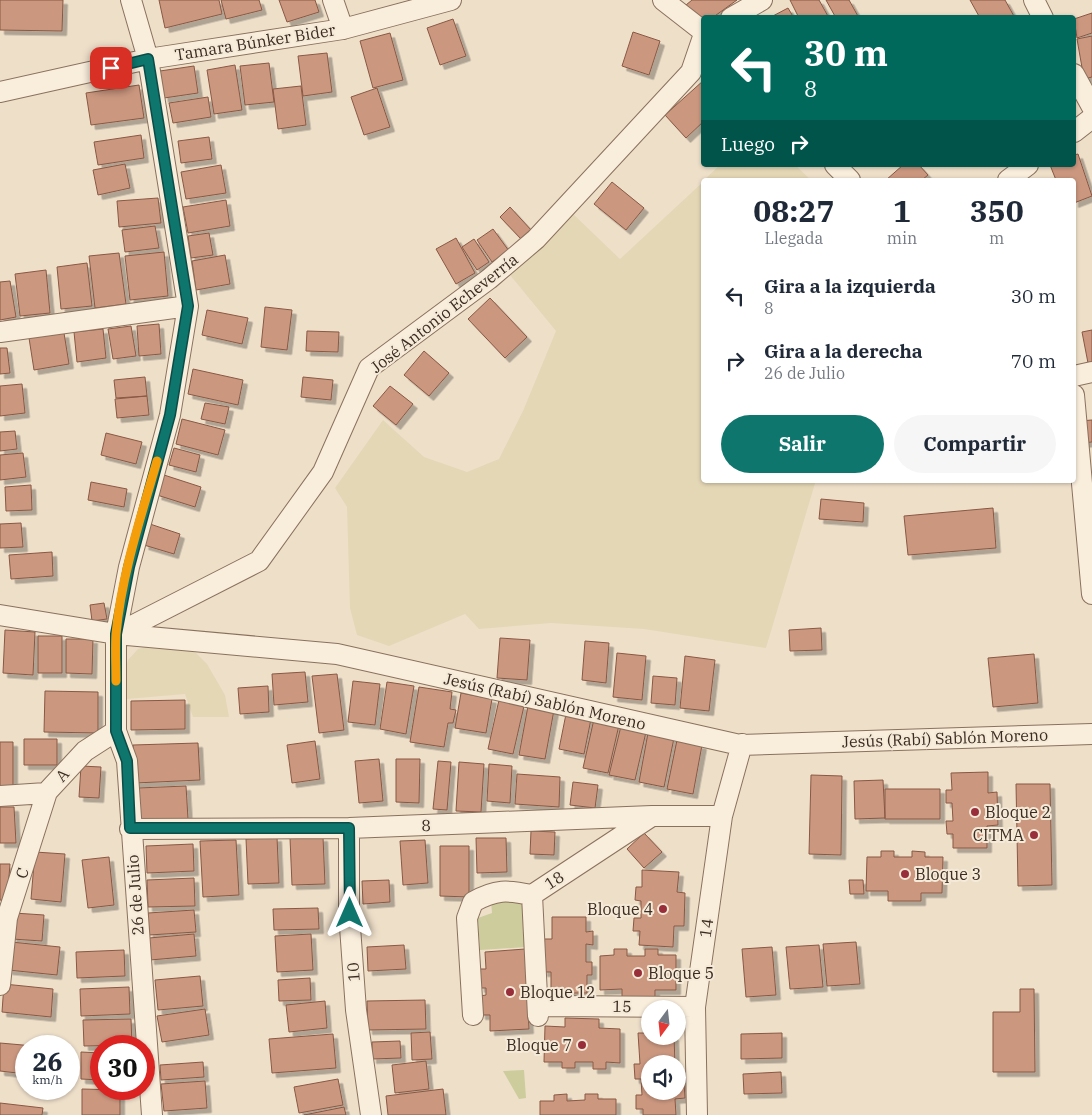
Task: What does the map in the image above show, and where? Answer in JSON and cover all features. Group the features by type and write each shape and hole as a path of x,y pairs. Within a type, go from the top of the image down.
{"street":[{"name":"26 de Julio","path":"131,0 148,59 188,306 170,415 131,557 116,634 116,731 127,761 130,828 152,1115"},
{"path":"333,0 343,29"},
{"name":"Tamara Búnker Bider","path":"0,92 148,59 343,29 451,0"},
{"path":"663,0 701,31"},
{"path":"736,15 762,0"},
{"path":"1034,0 1042,15"},
{"name":"José Antonio Echeverría","path":"116,634 258,561 323,472 368,368 489,279 536,239 691,72 701,42"},
{"path":"1076,78 1092,107"},
{"path":"1076,130 1092,118"},
{"path":"837,167 848,178"},
{"path":"1011,178 1025,167"},
{"path":"0,332 188,306"},
{"path":"1076,376 1092,372"},
{"path":"1076,417 1091,586"},
{"name":"Jesús (Rabí) Sablón Moreno","path":"0,616 116,634 337,654 742,744 1092,734"},
{"name":"A","path":"0,796 47,792 85,751 116,731"},
{"name":"14","path":"696,1115 695,1007 722,816 742,744"},
{"name":"C","path":"0,985 7,918 47,792"},
{"name":"8","path":"130,828 349,828 652,816 722,816"},
{"name":"18","path":"543,1011 532,895 652,816"},
{"name":"10","path":"349,828 350,913 356,1010 371,1115"},
{"path":"473,1015 467,918 473,902 488,894 506,890 532,895"},
{"name":"15","path":"543,1011 695,1007"}],"shaded area":[{"path":"718,167 797,167 809,178 706,178"},
{"path":"701,184 701,483 815,483 766,648 644,629 551,623 479,629 465,614 389,646 357,635 350,608 347,507 335,488 383,420 424,457 467,472 499,459 523,411 556,331 510,275 571,212 620,259"},
{"path":"149,646 181,648 196,653 207,664 225,695 229,717 193,717 185,694 127,699 124,673 128,660 138,649"}],"green space":[{"path":"525,899 526,947 480,950 478,918 492,913 491,900"},
{"path":"524,1070 526,1098 519,1099 503,1071"}],"building":[{"path":"0,0 63,0 62,31 0,30"},
{"path":"159,0 219,0 222,14 165,28"},
{"path":"221,0 259,0 262,10 226,19"},
{"path":"279,0 315,0 319,12 287,22"},
{"path":"692,0 737,0 716,15 701,15 701,26 686,5"},
{"path":"790,0 819,0 827,15 798,15"},
{"path":"826,0 849,0 857,15 834,15"},
{"path":"970,0 1005,0 1013,15 978,15"},
{"path":"788,8 792,15 775,15"},
{"path":"1092,13 1092,33 1077,38 1076,18"},
{"path":"453,19 466,56 440,65 427,28"},
{"path":"633,32 660,41 649,75 622,66"},
{"path":"390,33 403,80 373,88 360,41"},
{"path":"1092,36 1092,77 1084,79 1077,39"},
{"path":"327,53 332,92 303,96 298,56"},
{"path":"269,63 274,102 245,105 240,66"},
{"path":"235,65 242,110 214,114 207,70"},
{"path":"194,66 198,93 164,98 160,71"},
{"path":"701,83 701,124 686,138 665,115"},
{"path":"139,85 144,118 91,125 86,93"},
{"path":"301,86 306,125 278,129 273,89"},
{"path":"377,88 390,127 364,135 351,97"},
{"path":"208,97 211,117 173,123 169,103"},
{"path":"141,135 144,158 98,165 94,142"},
{"path":"209,137 212,159 181,163 178,141"},
{"path":"1076,154 1078,154 1092,196 1076,202 1076,178 1055,178 1051,167 1076,167"},
{"path":"125,164 130,188 98,195 93,170"},
{"path":"221,165 226,193 186,199 181,172"},
{"path":"901,167 921,167 928,175 924,178 888,178"},
{"path":"612,182 644,208 626,230 594,204"},
{"path":"158,198 161,223 119,227 117,201"},
{"path":"226,200 230,226 188,233 183,207"},
{"path":"510,207 532,231 522,240 500,217"},
{"path":"155,226 159,248 125,252 122,230"},
{"path":"493,229 509,251 492,262 477,240"},
{"path":"209,233 213,255 191,258 188,236"},
{"path":"456,238 475,273 456,284 436,249"},
{"path":"474,239 489,262 477,270 462,247"},
{"path":"164,252 168,296 130,300 125,256"},
{"path":"119,253 126,304 95,308 89,256"},
{"path":"225,255 230,284 196,290 192,261"},
{"path":"87,263 92,306 61,309 57,267"},
{"path":"46,270 50,313 20,316 15,274"},
{"path":"10,281 16,317 0,320 0,282"},
{"path":"490,298 527,337 505,358 468,319"},
{"path":"265,307 292,310 287,350 261,347"},
{"path":"207,310 248,318 242,344 202,335"},
{"path":"159,324 161,354 139,356 137,326"},
{"path":"131,326 136,356 113,359 108,329"},
{"path":"103,329 106,358 77,362 74,332"},
{"path":"1092,330 1092,362 1088,363 1082,332"},
{"path":"307,331 339,332 338,352 306,351"},
{"path":"64,333 69,364 34,370 29,338"},
{"path":"0,348 7,348 10,373 0,374"},
{"path":"424,351 449,373 429,396 404,375"},
{"path":"193,369 243,380 238,405 188,394"},
{"path":"145,377 147,396 116,398 114,380"},
{"path":"303,377 333,380 331,400 301,397"},
{"path":"22,384 25,413 0,416 0,386"},
{"path":"390,386 413,404 396,425 373,406"},
{"path":"147,396 149,415 117,418 115,399"},
{"path":"205,403 229,407 225,424 201,419"},
{"path":"182,419 225,430 218,455 176,444"},
{"path":"1092,420 1092,442 1082,443 1080,421"},
{"path":"15,431 17,449 0,451 0,432"},
{"path":"106,433 142,442 136,464 101,455"},
{"path":"174,448 200,455 196,472 169,465"},
{"path":"23,453 26,477 0,480 0,455"},
{"path":"164,475 201,487 195,507 157,495"},
{"path":"91,482 127,489 124,507 88,500"},
{"path":"31,485 32,510 6,511 5,487"},
{"path":"821,499 864,503 863,522 819,519"},
{"path":"993,508 996,548 908,555 904,516"},
{"path":"21,523 23,547 0,548 0,524"},
{"path":"150,524 180,534 174,554 144,545"},
{"path":"52,552 53,576 11,579 9,555"},
{"path":"104,603 107,619 92,621 90,605"},
{"path":"821,628 822,650 790,651 789,630"},
{"path":"5,630 35,632 33,675 3,673"},
{"path":"38,636 62,636 62,673 38,673"},
{"path":"500,638 530,640 527,680 497,678"},
{"path":"66,639 93,639 92,674 66,673"},
{"path":"585,641 609,643 606,683 582,680"},
{"path":"617,653 646,656 642,700 613,697"},
{"path":"1034,654 1038,703 993,707 988,658"},
{"path":"685,656 715,660 709,711 680,708"},
{"path":"305,672 308,702 274,705 272,674"},
{"path":"337,674 344,730 319,733 312,676"},
{"path":"653,676 677,678 675,705 651,703"},
{"path":"353,681 380,684 375,725 348,722"},
{"path":"387,682 414,686 406,734 380,729"},
{"path":"268,686 269,712 240,714 238,688"},
{"path":"419,687 452,692 450,709 456,710 453,723 448,723 444,747 410,742"},
{"path":"45,691 98,692 98,733 44,732"},
{"path":"461,693 492,699 486,733 455,728"},
{"path":"185,700 185,729 131,730 131,701"},
{"path":"499,700 524,706 513,754 488,749"},
{"path":"528,706 554,710 545,759 519,755"},
{"path":"566,714 591,719 584,754 559,749"},
{"path":"594,719 619,725 608,773 583,768"},
{"path":"621,726 646,732 635,780 609,775"},
{"path":"648,733 674,738 664,787 639,782"},
{"path":"24,739 57,739 57,765 24,765"},
{"path":"677,740 702,745 693,794 667,789"},
{"path":"315,741 320,779 292,783 287,745"},
{"path":"0,742 13,742 13,787 0,786"},
{"path":"198,743 200,780 135,783 133,745"},
{"path":"379,759 383,801 359,803 355,761"},
{"path":"396,759 420,759 419,803 396,802"},
{"path":"438,761 451,762 447,810 433,809"},
{"path":"459,762 484,764 481,812 456,811"},
{"path":"489,764 512,766 510,803 487,801"},
{"path":"81,766 101,767 99,798 79,797"},
{"name":"Bloque 2","path":"988,772 988,793 997,792 998,825 987,826 987,848 953,848 953,834 947,834 946,821 953,821 952,803 946,803 946,790 952,790 951,773"},
{"path":"517,774 560,777 559,807 515,804"},
{"path":"811,775 842,776 841,855 809,854"},
{"path":"883,780 885,818 855,819 854,781"},
{"path":"573,782 598,785 595,808 570,805"},
{"name":"CITMA","path":"1016,784 1050,784 1052,885 1018,886"},
{"path":"186,786 188,819 140,822 138,788"},
{"path":"885,789 940,789 940,819 885,819"},
{"path":"0,807 14,807 16,843 0,843"},
{"path":"531,831 555,832 554,855 530,854"},
{"path":"644,833 662,852 644,868 627,849"},
{"path":"277,837 279,883 248,884 246,839"},
{"path":"323,837 325,884 292,885 290,838"},
{"path":"476,838 506,838 507,872 477,873"},
{"path":"236,840 239,895 203,897 200,841"},
{"path":"425,840 428,883 403,885 400,841"},
{"path":"193,844 194,871 147,873 146,846"},
{"path":"440,846 469,846 469,897 440,896"},
{"name":"Bloque 3","path":"881,851 894,851 894,857 912,857 912,851 925,852 925,857 943,857 942,893 921,893 921,901 888,901 888,891 866,891 867,857 881,857"},
{"path":"35,852 65,854 61,902 31,899"},
{"path":"109,857 114,905 88,908 82,860"},
{"path":"0,864 10,864 7,901 0,900"},
{"name":"Bloque 4","path":"642,870 679,872 677,892 685,893 684,926 674,926 673,947 639,945 640,931 633,931 634,918 641,918 641,901 635,900 636,887 642,887"},
{"path":"194,878 195,906 148,907 147,880"},
{"path":"389,880 390,902 363,904 362,881"},
{"path":"849,880 863,880 864,894 850,894"},
{"path":"318,908 319,929 274,930 273,909"},
{"path":"194,910 196,932 149,935 148,913"},
{"path":"14,913 44,915 42,941 12,939"},
{"path":"552,917 586,917 586,932 593,931 593,945 586,944 586,962 592,962 592,975 587,975 587,993 551,993 551,972 543,972 543,939 552,939"},
{"path":"194,934 196,956 150,960 149,938"},
{"path":"311,934 313,970 277,972 275,936"},
{"path":"11,942 60,947 57,975 8,970"},
{"path":"856,942 860,984 827,986 823,944"},
{"path":"404,945 406,969 368,971 367,947"},
{"path":"819,945 823,987 790,989 786,947"},
{"path":"772,947 776,995 746,997 742,949"},
{"name":"Bloque 12","path":"525,949 529,1029 490,1031 490,1015 481,1015 480,996 486,995 486,988 480,988 478,969 486,969 485,952"},
{"name":"Bloque 5","path":"614,949 627,949 627,956 645,956 645,949 658,949 658,955 676,955 676,990 655,990 655,999 622,999 622,989 600,990 600,956 614,955"},
{"path":"124,950 125,976 77,978 76,952"},
{"path":"200,976 203,1006 158,1010 155,980"},
{"path":"310,978 311,1000 279,1001 278,980"},
{"path":"4,984 53,989 51,1017 2,1012"},
{"path":"129,987 130,1014 81,1016 80,989"},
{"path":"1020,989 1034,989 1035,1072 993,1072 993,1012 1020,1012"},
{"path":"425,1000 426,1029 368,1030 367,1001"},
{"path":"325,1001 327,1028 289,1032 286,1005"},
{"path":"205,1009 209,1035 162,1042 157,1016"},
{"name":"Bloque 7","path":"565,1018 599,1019 599,1028 620,1029 620,1063 606,1062 606,1069 593,1069 593,1062 575,1062 575,1068 562,1068 562,1062 544,1062 545,1026 565,1027"},
{"path":"131,1019 132,1035 90,1035 90,1046 84,1046 83,1020"},
{"path":"430,1032 432,1059 412,1060 411,1033"},
{"path":"638,1033 641,1033 641,1045 674,1045 675,1055 641,1055 641,1079 635,1079 634,1064 640,1064"},
{"path":"782,1033 782,1058 741,1059 741,1034"},
{"path":"333,1034 336,1068 272,1073 269,1039"},
{"path":"400,1041 401,1058 372,1059 372,1042"},
{"path":"0,1043 15,1044 15,1073 0,1071"},
{"path":"81,1052 90,1052 90,1079 81,1079"},
{"path":"426,1061 429,1089 395,1093 392,1065"},
{"path":"203,1062 204,1077 161,1080 160,1065"},
{"path":"781,1072 782,1093 744,1094 743,1074"},
{"path":"338,1079 343,1105 299,1113 294,1087"},
{"path":"205,1081 207,1108 164,1111 161,1084"},
{"path":"82,1089 90,1089 90,1100 120,1100 120,1115 82,1115"},
{"path":"443,1089 446,1115 388,1115 386,1096"},
{"path":"567,1094 567,1101 585,1100 585,1094 598,1094 598,1099 616,1099 616,1115 540,1115 540,1101 554,1101 554,1095"},
{"path":"636,1095 641,1095 641,1100 675,1100 676,1115 643,1115 643,1109 636,1109"},
{"path":"0,1103 43,1108 42,1115 0,1115"},
{"path":"344,1107 346,1115 304,1115"}],"slow traffic":[{"path":"116,681 116,634 119,617 129,567 157,461"}],"place":[{"name":"Bloque 2","path":"975,812"},
{"name":"CITMA","path":"1034,835"},
{"name":"Bloque 3","path":"905,874"},
{"name":"Bloque 4","path":"663,909"},
{"name":"Bloque 5","path":"638,973"},
{"name":"Bloque 12","path":"510,992"},
{"name":"Bloque 7","path":"582,1045"}],"route":[{"path":"111,68 148,59 188,306 170,415 129,567 116,634 116,731 127,761 130,828 349,828 350,913"}]}
